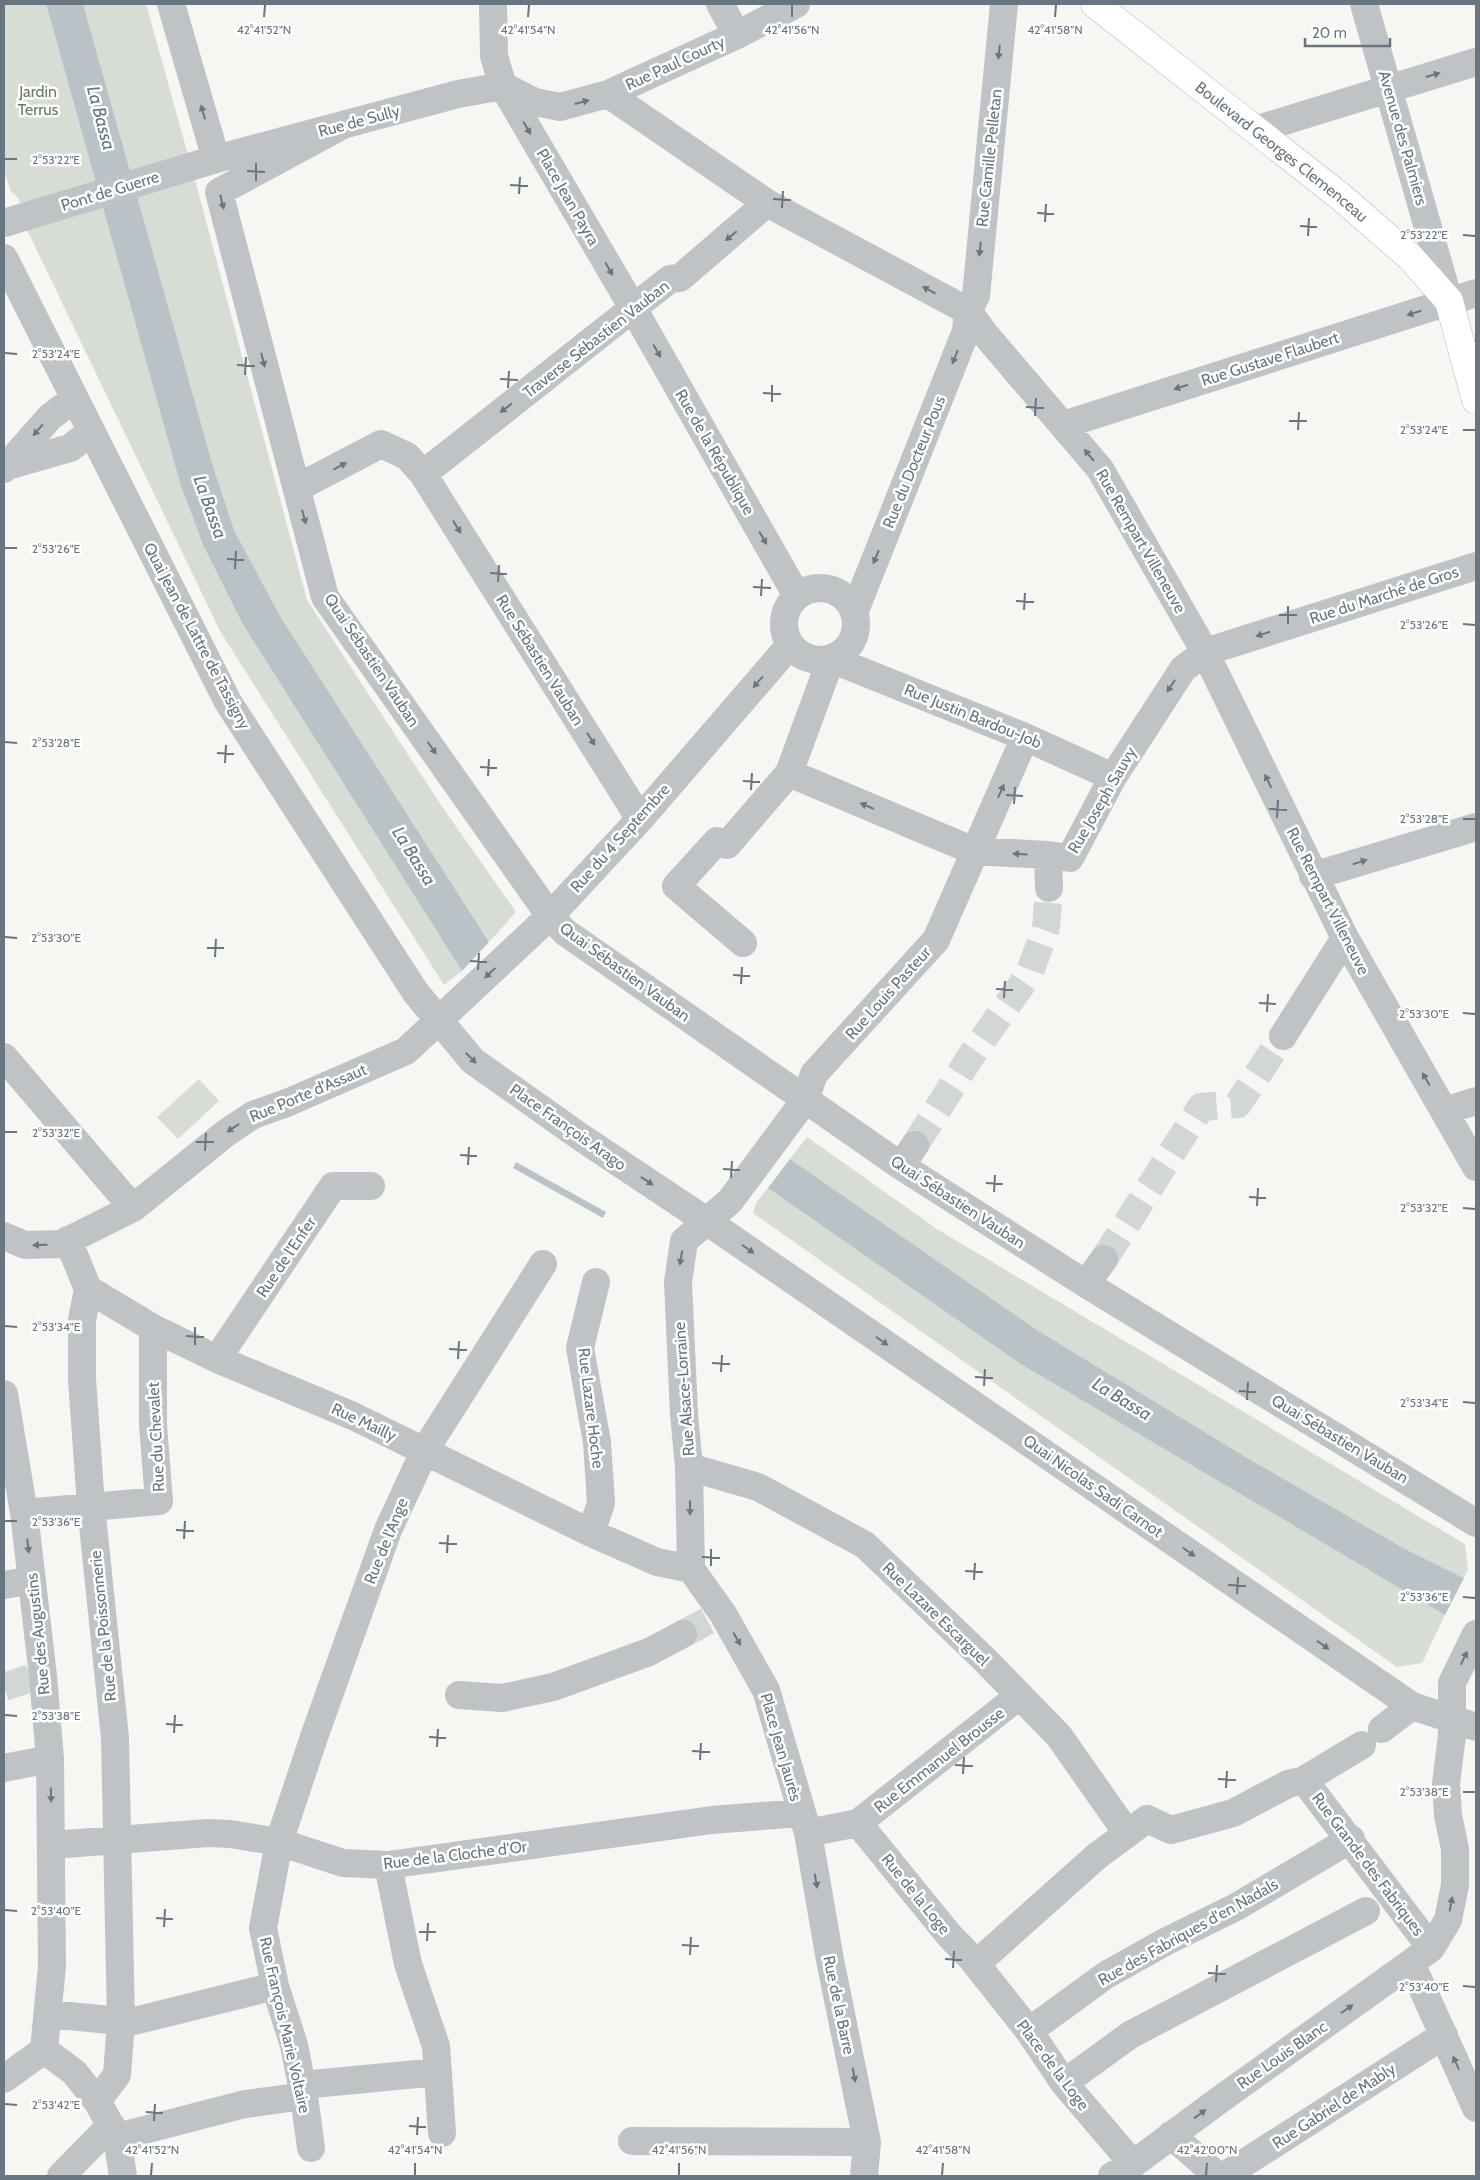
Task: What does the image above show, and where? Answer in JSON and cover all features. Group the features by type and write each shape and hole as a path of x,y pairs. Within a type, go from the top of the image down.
{"main road":[{"name":"Boulevard Georges Clemenceau","path":"1095,4 1341,197 1410,257 1449,301 1476,400"}],"street":[{"path":"171,4 205,162"},
{"name":"Place Jean Payra","path":"493,4 494,56 503,86 633,308"},
{"path":"720,4 737,35"},
{"name":"Rue Paul Courty","path":"608,94 737,35 796,4"},
{"name":"Rue Camille Pelletan","path":"968,310 976,296 1004,4"},
{"name":"Avenue des Palmiers","path":"1364,4 1449,301"},
{"path":"1256,130 1389,87 1476,62"},
{"path":"503,86 535,102 560,107 608,94"},
{"name":"Rue de Sully","path":"205,162 458,94 503,86"},
{"name":"Rue Rempart Villeneuve","path":"608,94 767,203 968,310 984,333 1100,470 1205,652 1345,938 1476,1167"},
{"name":"Quai Sébastien Vauban","path":"346,124 219,192 326,597 550,916 565,932 805,1100 908,1156 1086,1284 1476,1523"},
{"name":"Pont de Guerre","path":"13,220 205,162"},
{"name":"Traverse Sébastien Vauban","path":"423,474 670,279 680,278 767,203"},
{"name":"Quai Jean de Lattre de Tassigny","path":"4,258 228,702 416,993 440,1021"},
{"name":"Rue Gustave Flaubert","path":"1063,425 1476,293"},
{"name":"Rue de la République","path":"633,308 796,596"},
{"name":"Rue du Docteur Pous","path":"854,613 966,331 968,310"},
{"path":"5,468 50,416 74,399"},
{"path":"5,468 70,448 91,432"},
{"name":"Rue Sébastien Vauban","path":"297,488 382,444 407,456 423,474 640,819"},
{"name":"Rue du Marché de Gros","path":"1205,652 1476,566"},
{"path":"818,588 830,589 840,594 849,603 854,613 856,624 852,640 841,653 831,659 820,661 808,659 798,654 790,645 784,633 784,619 788,606 796,596 807,590 818,588"},
{"name":"Rue du 4 Septembre","path":"440,1021 550,916 640,819 790,645"},
{"name":"Rue Joseph Sauvy","path":"789,773 974,851 1070,858 1113,777 1183,668 1205,652"},
{"path":"743,943 676,886 717,841 726,845 728,843 789,773 831,659"},
{"name":"Rue Justin Bardou-Job","path":"831,659 1025,737 1113,777"},
{"name":"Rue Louis Pasteur","path":"708,1222 730,1201 805,1100 814,1074 936,940 1025,737"},
{"path":"1313,876 1476,827"},
{"path":"1048,855 1049,888"},
{"path":"1283,1036 1345,938"},
{"name":"Rue Porte d'Assaut","path":"4,1236 25,1245 61,1244 133,1208 226,1132 253,1115 325,1087 406,1050 440,1021"},
{"name":"Place François Arago","path":"440,1021 473,1061 582,1138 708,1222"},
{"path":"4,1057 133,1208"},
{"path":"1444,1111 1476,1100"},
{"name":"Rue de l'Enfer","path":"217,1359 332,1186 370,1186"},
{"name":"Rue Alsace-Lorraine","path":"691,1569 689,1467 684,1414 678,1282 684,1241 708,1222"},
{"name":"Quai Nicolas Sadi Carnot","path":"708,1222 1412,1706 1464,1724"},
{"path":"68,1240 88,1289"},
{"path":"1086,1284 1104,1259"},
{"name":"Rue de l'Ange","path":"279,1842 314,1737 388,1530 425,1450 543,1264"},
{"name":"Rue Lazare Hoche","path":"591,1533 601,1503 597,1442 580,1348 596,1282"},
{"name":"Rue Mailly","path":"88,1289 153,1328 217,1359 353,1416 591,1533 657,1562 691,1569"},
{"name":"Rue de la Poissonnerie","path":"88,1289 82,1320 82,1378 91,1506 115,1738 121,2021 118,2075 97,2101"},
{"name":"Rue du Chevalet","path":"24,1513 159,1501 153,1425 153,1328"},
{"name":"Rue des Augustins","path":"4,1394 10,1471 24,1513 32,1580 37,1677 50,1759 52,1966 44,2050"},
{"name":"Rue Lazare Escarguel","path":"689,1467 758,1487 865,1545 984,1660 1059,1736 1127,1833"},
{"name":"Place Jean Jaurès","path":"691,1569 716,1617 766,1690 804,1823"},
{"path":"4,1585 32,1580"},
{"path":"459,1695 502,1698 553,1687 649,1652 683,1634"},
{"path":"1421,1955 1448,1920 1455,1885 1454,1849 1448,1816 1446,1784 1464,1724 1452,1683 1476,1634"},
{"name":"Rue Emmanuel Brousse","path":"858,1823 1019,1696"},
{"path":"976,1964 1097,1856 1147,1819 1171,1830 1233,1813 1288,1784 1304,1780 1372,1737 1412,1706"},
{"path":"4,1768 50,1759"},
{"name":"Rue Grande des Fabriques","path":"1304,1780 1351,1840 1381,1904 1421,1955 1444,2035 1476,2108"},
{"name":"Rue de la Cloche d'Or","path":"52,1844 208,1833 230,1834 279,1842 343,1863 388,1865 712,1820 804,1823"},
{"path":"804,1823 858,1823"},
{"name":"Rue de la Barre","path":"804,1823 867,2142 864,2176"},
{"name":"Rue de la Loge","path":"858,1823 976,1964"},
{"name":"Rue des Fabriques d'en Nadals","path":"1028,2031 1106,1975 1165,1942 1236,1907 1351,1840"},
{"name":"Rue François Marie Voltaire","path":"279,1842 263,1928 275,1986 294,2045 303,2090 311,2148"},
{"path":"388,1865 408,1964 436,2046 442,2133"},
{"path":"1064,2083 1130,2035 1381,1904"},
{"name":"Rue Louis Blanc","path":"1121,2172 1421,1955"},
{"name":"Place de la Loge","path":"976,1964 1028,2031 1121,2172"},
{"path":"48,2014 130,2022 275,1986"},
{"name":"Rue Gabriel de Mably","path":"1224,2176 1444,2035"},
{"path":"4,2079 44,2050 74,2072 97,2101 114,2131 123,2176"},
{"path":"60,2176 114,2131 303,2090 438,2072"},
{"path":"1171,2135 1211,2170 1214,2176"},
{"path":"632,2142 867,2142"}],"green space":[{"name":"Jardin Terrus","path":"4,4 46,4 180,483 203,545 242,623 462,971 444,985 220,631 28,232 21,204 11,192 4,170"},
{"path":"83,4 146,4 307,600 441,805 516,912 489,942 280,616 234,530 213,466"},
{"path":"199,1079 219,1101 178,1139 157,1117"},
{"path":"807,1137 937,1229 1465,1544 1468,1569 1464,1578 1405,1549 1244,1456 1037,1330 790,1159"},
{"path":"768,1188 1019,1363 1445,1615 1422,1663 1397,1667 753,1213 756,1203"}],"water":[{"name":"La Bassa","path":"46,4 83,4 213,466 234,530 280,616 489,942 462,971 242,623 203,545 180,483"},
{"name":"La Bassa","path":"790,1159 1037,1330 1244,1456 1405,1549 1476,1584 1476,1631 1445,1615 1019,1363 768,1188"},
{"path":"516,1162 606,1212 603,1218 513,1168"}],"pier":[{"path":"1465,1576 1476,1581 1476,1633 1444,1617"}],"tunnel":[{"path":"915,1145 969,1059 1029,974 1046,928 1049,888"},
{"path":"1104,1259 1201,1107 1238,1104 1283,1036"},
{"path":"683,1634 709,1620"},
{"path":"4,1687 31,1678"}]}
